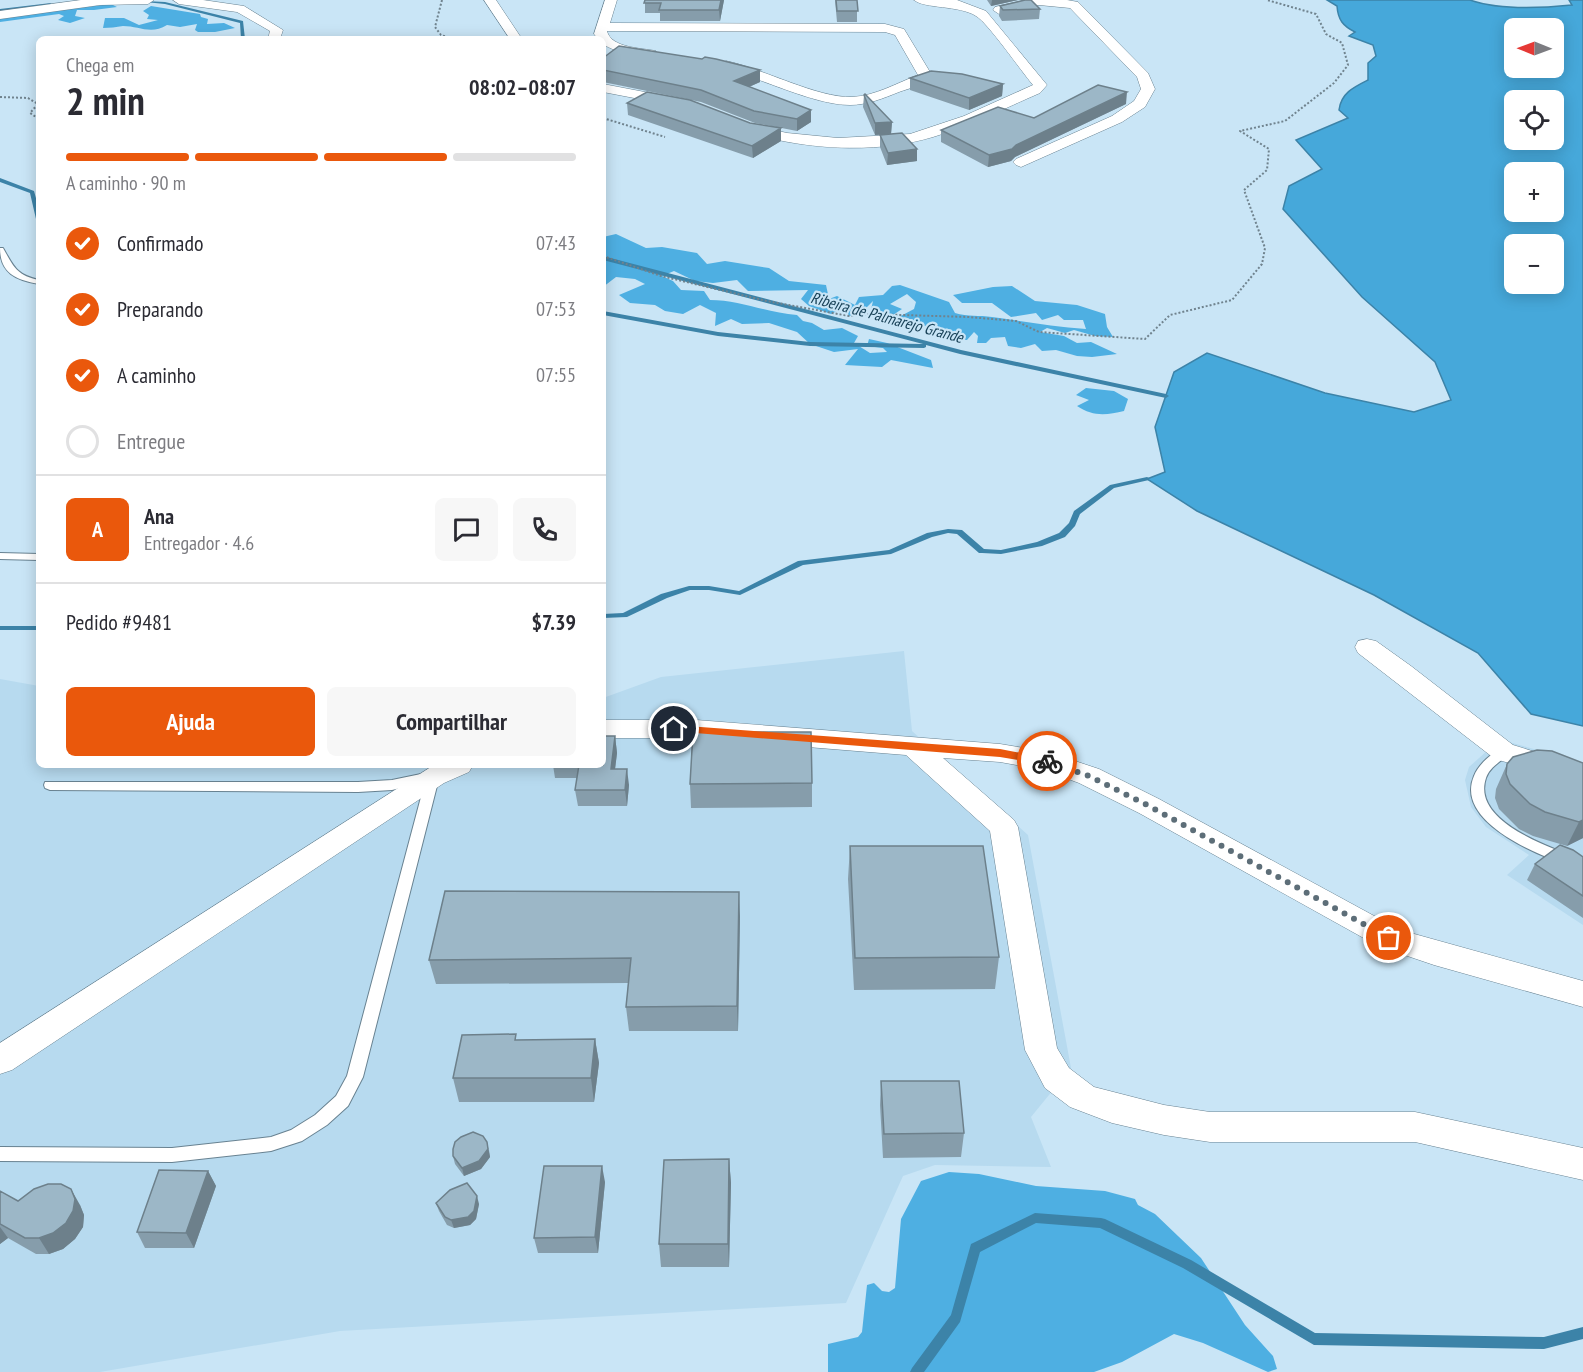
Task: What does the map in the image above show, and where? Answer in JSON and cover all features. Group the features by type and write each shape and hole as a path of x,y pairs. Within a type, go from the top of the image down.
{"street":[{"path":"0,15 100,1 148,0"},
{"path":"179,0 240,9 277,30 275,36"},
{"path":"490,0 514,36"},
{"path":"602,36 600,34 611,0"},
{"path":"729,120 751,129 829,143 885,141 927,135 1035,90 1040,85 1038,79 982,14 957,4 920,0"},
{"path":"982,14 1039,2 1055,1 1074,5 1143,76 1148,89 1140,104 1117,119 1021,162"},
{"path":"602,27 885,28 900,32 926,77 866,99 833,100 744,69 714,63"},
{"path":"606,42 633,52 664,56"},
{"path":"606,89 686,104"},
{"path":"1367,648 1402,672 1504,752 1562,768 1583,778"},
{"path":"606,729 696,729 1000,753 1048,761 1089,776 1149,806 1389,938 1434,953 1583,994"},
{"path":"915,748 1004,827 1041,1050 1057,1078 1083,1096 1112,1108 1164,1120 1210,1127 1415,1127 1583,1164"},
{"path":"0,1060 446,770"}],"lane":[{"path":"0,250 11,272 20,278 36,281"},
{"path":"0,556 36,557"},
{"path":"1504,752 1479,777 1477,791 1483,808 1495,822 1514,836 1583,865"},
{"path":"50,785 358,788 409,783 446,770"},
{"path":"0,1154 172,1155 227,1150 271,1144 296,1136 321,1120 342,1101 355,1077 446,770"}],"path":[{"path":"442,0 435,27 444,36"},
{"path":"606,257 661,276 767,301 849,316 890,314 968,317 1016,321 1039,332 1145,339 1170,315 1232,300 1262,264 1265,248 1244,190 1268,170 1269,149 1240,131 1285,121 1334,83 1348,65 1342,43 1326,34 1317,14 1267,0"},
{"path":"0,97 28,98 36,103"},
{"path":"36,106 30,113 36,117"},
{"path":"606,119 665,137"}],"shaded area":[{"path":"1327,0 1470,0 1494,5 1547,7 1572,5 1569,0 1583,0 1583,726 1531,714 1478,653 1374,595 1197,511 1147,479 1165,472 1155,427 1174,372 1207,353 1325,393 1414,412 1451,400 1435,362 1362,297 1283,209 1289,186 1322,169 1296,140 1348,118 1339,110 1342,99 1353,88 1368,80 1368,63 1376,56 1373,45 1349,36 1355,32 1342,22 1337,6"},
{"path":"111,4 117,7 77,10 75,16 85,18 70,23 58,20 64,16 59,14 0,22 0,17"},
{"path":"151,6 200,14 201,17 208,19 207,24 224,23 235,28 215,32 198,32 195,30 197,24 180,27 167,25 150,30 123,26 103,28 105,18 124,18 139,25 158,20 147,19 149,15 143,11"},
{"path":"616,234 646,248 662,247 697,253 707,264 725,261 769,268 789,281 826,285 829,299 837,296 855,305 859,297 883,295 892,286 900,285 949,302 955,313 1086,329 1083,320 1064,320 1058,315 1042,320 1036,313 1011,317 992,303 962,303 953,295 993,287 1012,286 1035,301 1077,305 1105,314 1107,327 1113,337 1095,336 1074,330 1065,333 1047,328 1040,332 1064,336 1077,343 1091,342 1117,354 1077,356 1056,350 1042,351 1035,344 1021,348 1008,346 1005,337 991,338 986,343 977,343 978,336 974,332 967,340 939,337 933,328 895,319 914,309 916,302 907,294 890,304 902,309 890,317 870,314 873,301 862,312 849,316 845,307 831,314 809,306 801,299 808,290 748,291 737,280 713,283 695,281 674,271 662,276 673,281 681,290 704,291 710,300 797,315 803,321 824,330 842,328 858,336 854,343 870,353 887,352 883,348 867,346 869,339 887,343 931,360 933,368 891,360 882,367 845,365 858,349 834,352 810,344 797,332 769,323 742,324 731,319 715,326 716,313 700,305 683,314 665,311 655,305 630,303 619,295 645,284 635,279 616,277 606,285 606,236"},
{"path":"1086,388 1114,391 1128,399 1124,411 1100,414 1083,410 1077,406 1089,400 1076,395"},
{"path":"904,651 912,731 1028,835 1071,1068 1031,1117 1051,1167 935,1165 903,1176 846,1303 340,1331 100,1372 0,1372 0,679 36,685 36,768 606,768 606,697 661,677"},
{"path":"1509,742 1562,757 1583,768 1583,925 1507,875 1529,855 1486,827 1471,807 1465,780 1469,767 1488,750"},
{"path":"949,1172 979,1174 1036,1186 1105,1191 1135,1199 1138,1205 1155,1214 1201,1258 1245,1325 1273,1356 1277,1369 1268,1372 1203,1343 1174,1334 1122,1362 1094,1372 828,1372 828,1344 858,1337 862,1332 867,1285 874,1283 882,1291 889,1292 895,1288 901,1219 921,1181"}],"building":[{"path":"645,0 721,0 719,10 659,10 661,3 644,3"},
{"path":"836,0 857,0 858,11 837,11"},
{"path":"1031,0 1040,9 1003,10 1000,6"},
{"path":"619,46 702,59 705,57 760,70 734,81 811,110 797,119 754,111 701,90 606,71 606,56"},
{"path":"931,71 962,74 1003,84 969,98 910,78"},
{"path":"1098,85 1127,92 1016,145 1012,149 989,155 941,130 998,107 1034,118"},
{"path":"647,92 690,100 750,123 781,128 752,146 627,103"},
{"path":"865,94 892,122 875,123"},
{"path":"902,133 917,149 888,153 880,135"},
{"path":"693,732 811,732 812,783 690,784"},
{"path":"606,736 615,736 611,769 627,769 625,790 575,790 579,768 606,768"},
{"path":"1537,750 1552,751 1583,763 1583,820 1579,822 1545,812 1530,804 1510,784 1506,774 1507,764 1513,757"},
{"path":"1560,845 1583,857 1583,896 1535,864"},
{"path":"850,846 983,846 999,957 855,958"},
{"path":"445,891 739,892 737,1006 626,1007 631,958 429,960"},
{"path":"516,1034 515,1040 595,1039 591,1078 453,1078 462,1035"},
{"path":"881,1081 959,1081 964,1133 884,1134"},
{"path":"473,1132 483,1136 488,1149 479,1161 462,1168 453,1156 455,1142"},
{"path":"729,1159 728,1244 659,1244 664,1160"},
{"path":"544,1166 602,1166 595,1237 534,1238"},
{"path":"159,1170 208,1171 186,1233 137,1232"},
{"path":"467,1183 477,1196 474,1211 468,1217 451,1220 445,1217 436,1203 450,1190"},
{"path":"48,1184 61,1184 71,1189 75,1199 73,1211 66,1223 53,1233 39,1238 25,1238 0,1224 0,1191 18,1201 34,1189"}],"waterway":[{"name":"Ribeira de Palmarejo Grande","path":"127,0 165,3 242,22 243,36"},
{"name":"Ribeira de Palmarejo Grande","path":"0,10 50,4"},
{"path":"0,180 32,192 36,207"},
{"name":"Ribeira de Palmarejo Grande","path":"606,259 960,352 1166,396"},
{"path":"606,314 718,334 810,344 924,346"},
{"path":"606,616 624,615 664,596 689,588 709,588 740,593 801,563 891,552 930,535 948,531 959,532 982,551 1001,552 1039,544 1062,535 1072,524 1077,513 1112,486 1147,479"},
{"path":"0,628 36,628"},
{"path":"916,1372 956,1318 975,1248 1035,1218 1101,1223 1187,1264 1314,1339 1544,1343 1583,1333"}],"way so far":[{"path":"1047,761 1089,776 1149,806 1389,938"}],"route":[{"path":"674,729 1000,753 1047,761"}]}
